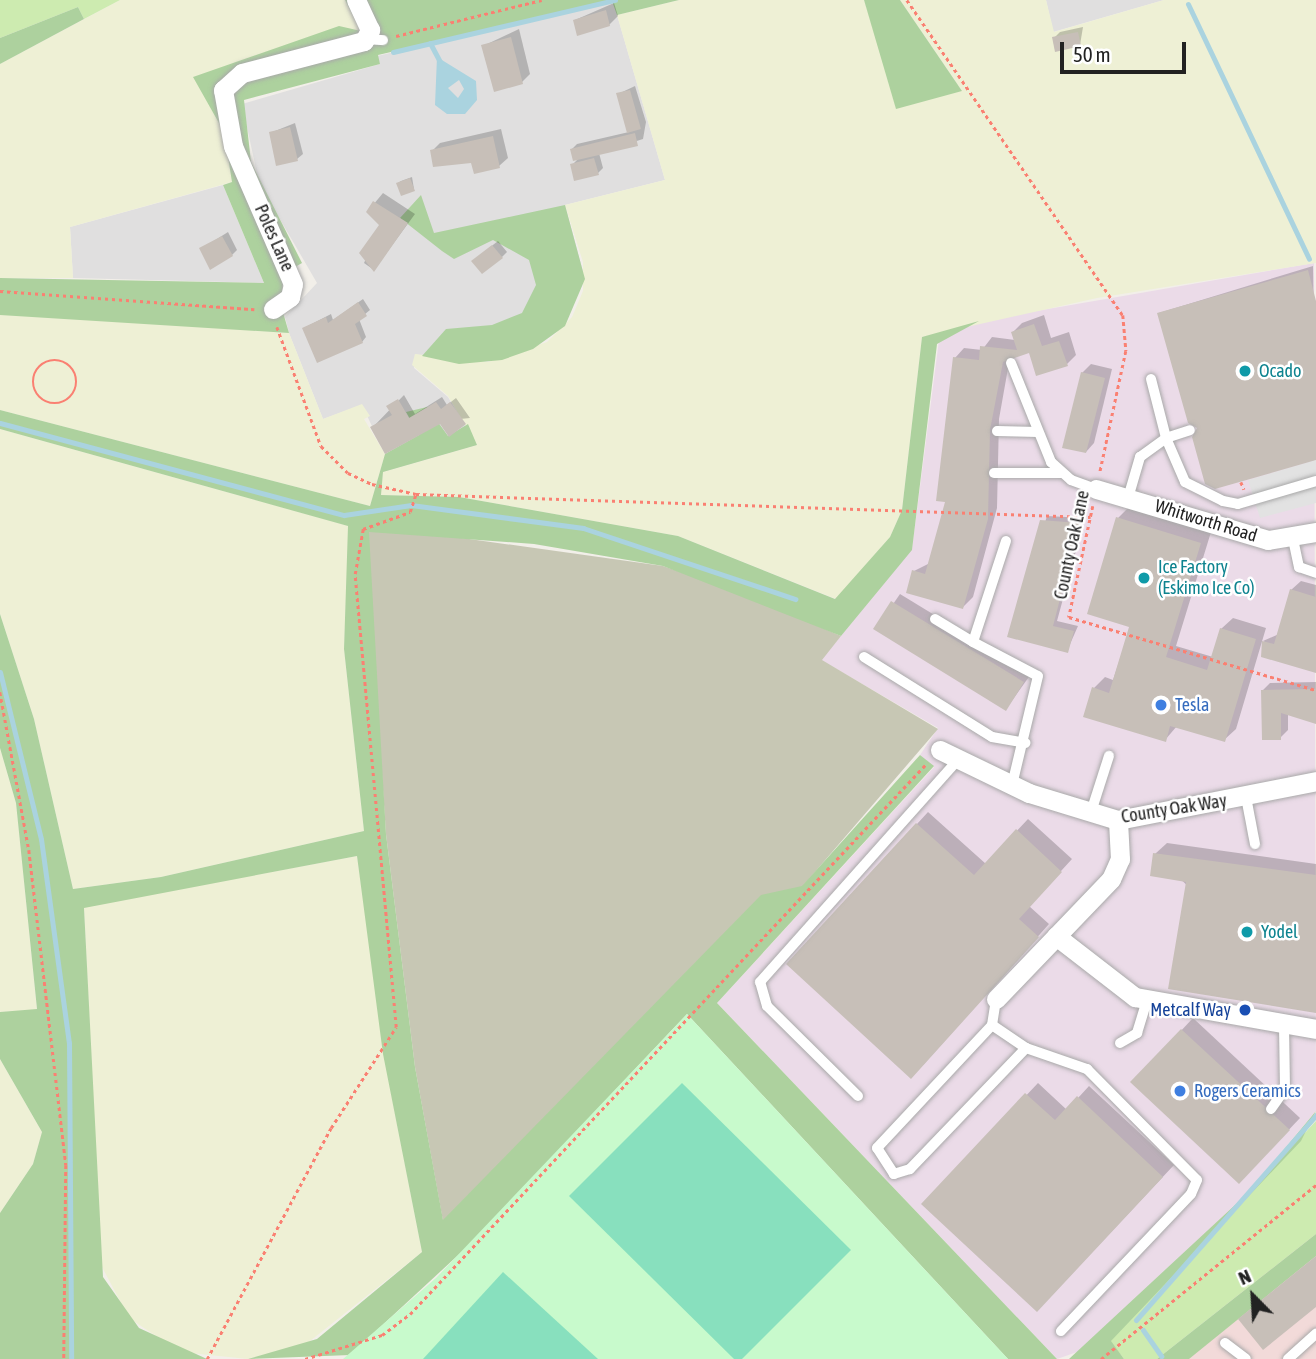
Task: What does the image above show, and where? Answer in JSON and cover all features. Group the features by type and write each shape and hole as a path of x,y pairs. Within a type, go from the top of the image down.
{"street":[{"path":"356,0 375,40"},
{"name":"Poles Lane","path":"273,309 289,297 293,284 233,146 223,90 251,69 375,40"},
{"name":"Whitworth Road","path":"1096,489 1261,538 1293,539 1316,532"},
{"name":"County Oak Way","path":"940,750 1012,786 1091,814 1118,820 1246,797 1316,781"},
{"path":"996,999 1115,874 1118,820"},
{"path":"1056,936 1118,988 1147,1000 1316,1029"}],"lane":[{"path":"1011,363 1038,432 1060,473"},
{"path":"1151,379 1167,438 1188,486 1223,501 1238,504 1316,481"},
{"path":"1128,498 1140,457 1167,438 1190,430"},
{"path":"997,431 1038,432"},
{"path":"994,473 1060,473 1096,489"},
{"path":"1293,539 1299,566 1316,573"},
{"path":"973,642 1006,541"},
{"path":"935,619 973,642 1037,674 1024,743 1012,786"},
{"path":"863,657 992,737 1024,743"},
{"path":"1091,814 1109,756"},
{"path":"858,1096 767,1006 760,982 959,759"},
{"path":"1246,797 1255,844"},
{"path":"996,999 992,1025 880,1143 877,1156 894,1174 910,1169 1026,1048"},
{"path":"1120,1043 1140,1029 1147,1000"},
{"path":"1270,1109 1285,1089 1284,1024"},
{"path":"992,1025 1026,1048 1087,1069 1196,1180 1191,1194 1061,1331"},
{"path":"1288,1359 1316,1334"},
{"path":"1225,1343 1247,1359"}],"path":[{"path":"375,40 542,0"},
{"name":"County Oak Lane","path":"907,0 1120,309 1126,351 1069,617 1316,690"},
{"path":"0,292 273,309 327,454 361,480 416,494 1091,517"},
{"path":"51,360 72,367 77,382 68,400 55,404 42,400 32,382 38,368 51,360"},
{"path":"206,1359 399,1017 355,574 363,528 410,512 416,494"},
{"path":"0,692 29,850 66,1165 64,1359"},
{"path":"305,1359 382,1335 405,1319 940,750"},
{"path":"1101,1359 1316,1185"}],"shaded area":[{"path":"120,0 345,0 362,31 336,31 194,77 224,132 232,182 70,227 73,278 0,278 0,64"},
{"path":"679,0 864,0 868,11 962,91 900,0 1046,0 1054,32 1164,0 1316,0 1316,263 1097,298 922,337 902,510 890,537 836,599 678,536 459,497 380,495 383,472 477,445 448,396 412,365 415,354 488,362 547,342 572,317 583,291 583,262 565,205 665,180 617,15"},
{"path":"1046,0 1164,0 1053,32"},
{"path":"613,1 665,180 565,205 585,279 442,361 415,354 414,368 448,397 477,445 383,472 385,454 362,405 323,419 289,333 285,317 317,283 259,183 242,104 380,64 377,56"},
{"path":"223,185 264,283 73,278 70,227"},
{"path":"1314,263 1316,1111 1248,1192 1172,1266 1080,1351 1057,1359 717,1003 934,767 920,755 938,728 821,660 912,549 939,340 979,321"},
{"path":"42,314 289,333 323,419 362,404 370,416 364,419 385,454 370,506 0,410 0,315"},
{"path":"0,429 349,526 344,649 364,831 161,877 73,889 34,719 0,614"},
{"path":"1316,460 1316,503 1260,518 1248,480"},
{"path":"405,530 663,566 741,593 841,636 822,660 938,729 802,887 761,896 443,1221 415,1067 386,834 369,582 369,531"},
{"path":"0,748 16,803 37,1010 0,1012"},
{"path":"357,856 391,1093 422,1252 305,1345 248,1359 180,1352 129,1318 101,1265 84,907"},
{"path":"0,1059 42,1132 33,1164 0,1213"},
{"path":"1316,1234 1316,1359 1176,1359 1222,1308"}],"green space":[{"path":"0,0 120,0 84,19 78,7 0,38"},
{"path":"345,0 679,0 617,15 612,1 378,55 380,64 244,100 251,162 302,263 283,274 282,309 289,333 0,315 0,278 264,283 223,185 232,182 224,132 193,77 339,26 361,31"},
{"path":"864,0 900,0 962,91 896,109"},
{"path":"78,7 84,19 0,64 0,38"},
{"path":"421,195 434,233 565,205 585,279 565,326 533,349 502,360 459,364 422,356 446,329 492,325 522,313 536,285 529,260 493,240 454,259 442,251 400,218"},
{"path":"979,321 937,344 912,550 841,636 663,566 534,544 369,532 386,834 415,1067 443,1220 761,895 802,886 920,755 934,766 717,1003 1057,1359 1008,1359 687,1014 468,1246 350,1355 248,1359 317,1339 422,1252 383,1054 357,856 84,908 103,1277 139,1328 207,1359 0,1359 0,1213 33,1164 42,1132 0,1059 0,1012 37,1009 16,803 0,748 0,614 34,719 73,889 161,877 364,831 344,649 348,526 0,429 0,410 370,506 385,454 419,435 406,412 427,407 448,436 468,424 477,445 383,472 381,495 459,497 678,536 835,599 890,537 902,510 922,337"},
{"path":"687,1014 1008,1359 343,1359 436,1278"},
{"path":"682,1083 851,1250 742,1359 734,1359 569,1196"},
{"path":"1316,1111 1301,1141 1111,1341 1124,1359 1069,1359 1249,1192"},
{"path":"1316,1121 1316,1234 1157,1359 1124,1359 1110,1341"},
{"path":"1316,1234 1316,1256 1189,1359 1157,1359"},
{"path":"503,1272 598,1359 423,1359"}],"water":[{"path":"437,57 476,81 477,100 465,114 447,114 435,105","holes":["459,80 464,89 458,98 448,88"]}],"building":[{"path":"606,10 610,26 577,36 573,20"},
{"path":"1078,32 1081,46 1055,52 1052,37"},
{"path":"511,37 523,84 494,92 481,45"},
{"path":"630,90 641,129 627,133 616,93"},
{"path":"290,127 298,161 276,166 269,132"},
{"path":"635,133 638,146 573,161 570,149"},
{"path":"493,136 500,168 474,174 471,163 433,167 430,150"},
{"path":"594,158 599,175 574,181 570,164"},
{"path":"410,178 415,191 401,196 396,183"},
{"path":"373,201 408,223 374,272 359,253 379,225 366,212"},
{"path":"222,236 233,256 210,270 199,248"},
{"path":"492,245 503,258 482,274 471,261"},
{"name":"Ocado","path":"1308,270 1316,301 1316,460 1215,489 1205,484 1192,437 1197,428 1188,423 1157,313"},
{"path":"358,302 367,316 355,324 363,343 317,363 302,328 326,317 328,323"},
{"path":"1034,324 1042,346 1059,341 1068,366 1036,376 1029,353 1003,362 990,430 988,519 963,609 906,593 912,570 925,574 945,502 936,501 953,357 979,360 980,346 1017,350 1011,332"},
{"path":"1081,372 1105,378 1086,453 1062,448"},
{"path":"398,399 409,418 436,402 441,409 450,402 466,424 449,437 440,424 385,454 370,427 392,415 386,406"},
{"path":"1116,517 1201,543 1166,657 1207,670 1220,628 1256,639 1225,742 1170,726 1166,742 1083,717 1092,687 1109,693 1129,627 1087,614"},
{"path":"1040,520 1080,523 1053,626 1074,631 1068,653 1007,637"},
{"path":"1290,589 1316,597 1316,673 1261,657 1262,641 1274,644"},
{"path":"891,601 1024,682 1006,711 873,629"},
{"path":"1316,689 1316,724 1281,713 1281,740 1262,740 1261,690"},
{"path":"916,823 974,875 1016,829 1062,872 1019,919 1039,937 911,1079 786,964"},
{"name":"Yodel","path":"1153,853 1316,875 1316,1013 1168,989 1186,882 1150,876"},
{"path":"1181,1029 1290,1130 1239,1184 1130,1082"},
{"path":"1025,1093 1055,1120 1077,1096 1163,1177 1037,1312 921,1204"},
{"path":"1316,1256 1316,1307 1263,1350 1238,1319"}],"waterway":[{"path":"393,52 615,0"},
{"path":"1188,4 1309,259"},
{"path":"430,43 440,62"},
{"path":"0,423 344,515 411,505 583,528 795,599"},
{"path":"0,672 41,839 69,1043 71,1359"},
{"path":"1136,1320 1316,1115"},
{"path":"1143,1330 1161,1356"}],"place":[{"name":"Ocado","path":"1245,371"},
{"name":"Ice Factory (Eskimo Ice Co)","path":"1144,578"},
{"name":"Tesla","path":"1161,705"},
{"name":"Yodel","path":"1247,932"},
{"name":"Metcalf Way","path":"1245,1010"},
{"name":"Rogers Ceramics","path":"1180,1091"}]}
